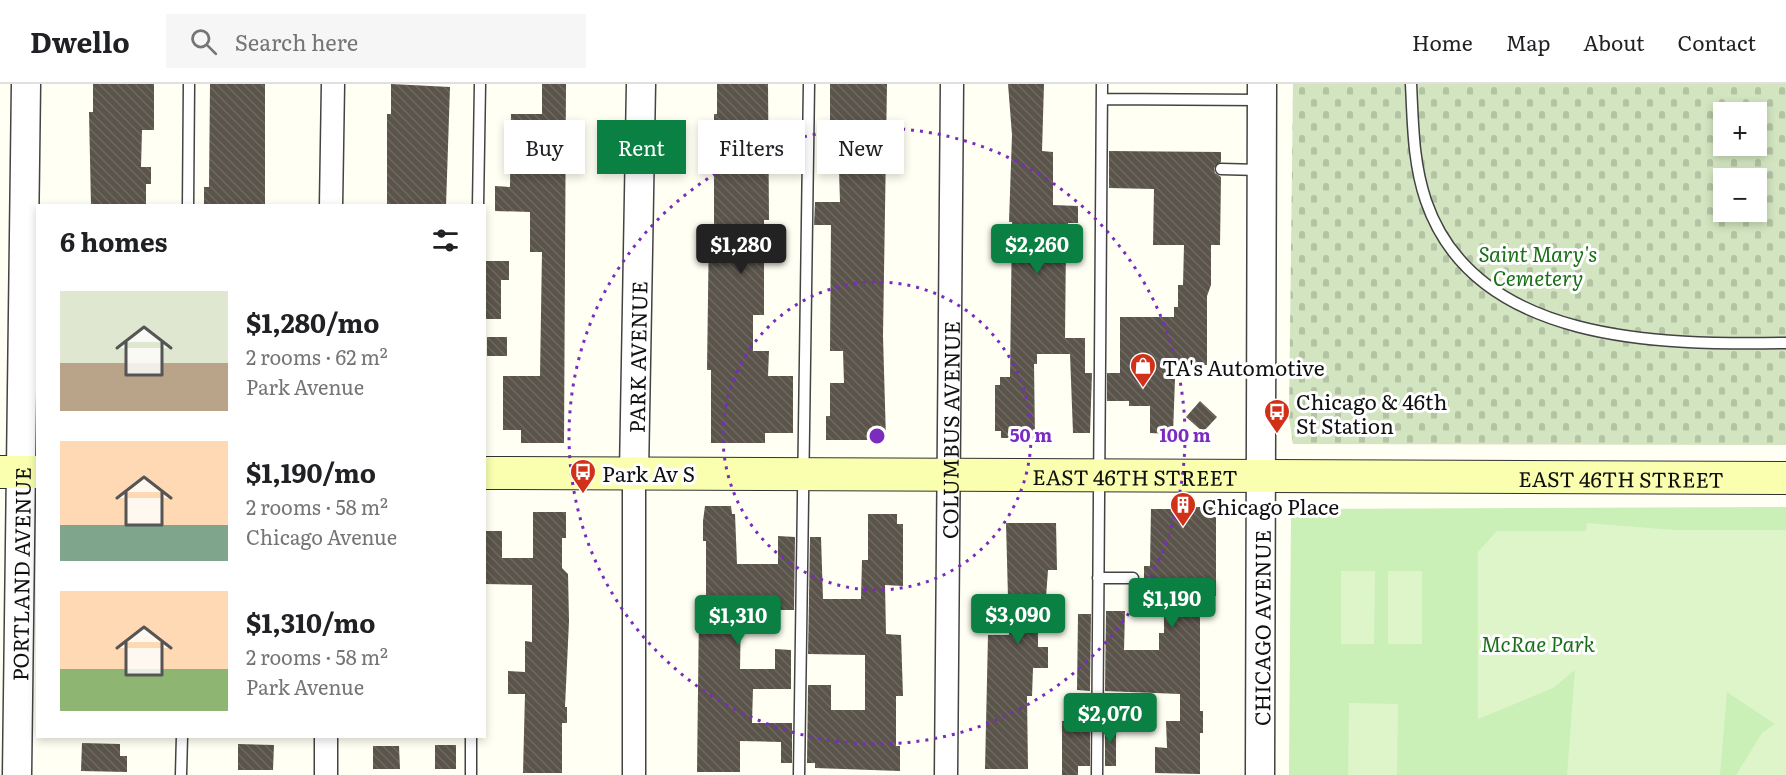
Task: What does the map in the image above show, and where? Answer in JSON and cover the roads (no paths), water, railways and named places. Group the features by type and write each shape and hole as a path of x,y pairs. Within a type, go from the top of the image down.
{"main road":[{"name":"EAST 46TH STREET","path":"486,473 1786,478"}],"street":[{"name":"PORTLAND AVENUE","path":"17,775 19,472 26,84"},
{"path":"331,204 333,84"},
{"name":"PARK AVENUE","path":"634,775 634,473 641,84"},
{"name":"COLUMBUS AVENUE","path":"946,775 952,84"},
{"name":"CHICAGO AVENUE","path":"1260,775 1262,92"},
{"path":"326,738 326,775"}],"lane":[{"path":"188,204 189,84"},
{"path":"478,204 480,84"},
{"path":"799,775 809,84"},
{"path":"1097,775 1102,84"},
{"path":"1411,84 1415,157 1426,202 1446,244 1467,270 1501,296 1550,318 1601,333 1662,339 1786,343"},
{"path":"1102,99 1262,92"},
{"path":"1221,169 1262,170"},
{"path":"1098,578 1133,579"},
{"path":"181,775 182,738"},
{"path":"471,738 471,775"}],"place":[{"name":"TA's Automotive","path":"1143,389"},
{"name":"Chicago & 46th St Station","path":"1277,435"},
{"name":"Park Av S","path":"583,495"},
{"name":"Chicago Place","path":"1183,528"}],"park label":[{"name":"Saint Mary's Cemetery","path":"1538,264"},
{"name":"McRae Park","path":"1538,642"}]}
